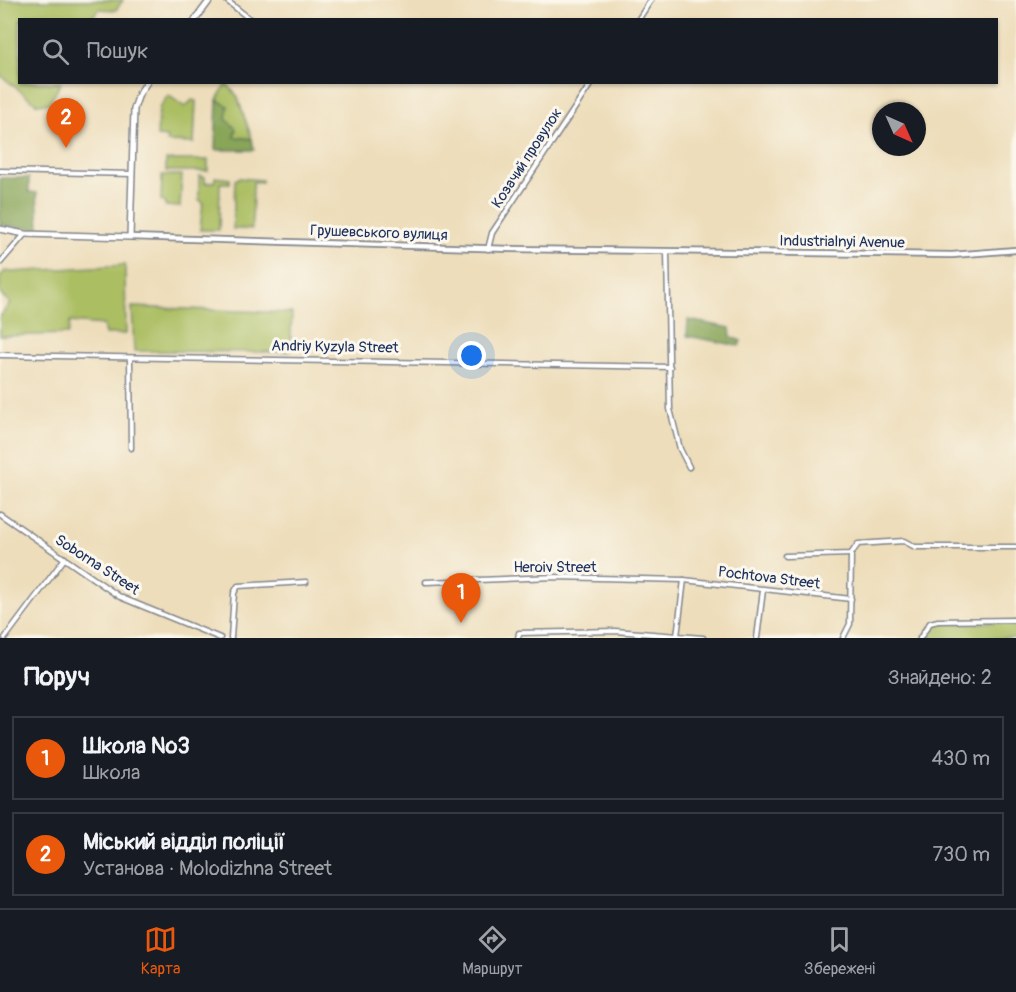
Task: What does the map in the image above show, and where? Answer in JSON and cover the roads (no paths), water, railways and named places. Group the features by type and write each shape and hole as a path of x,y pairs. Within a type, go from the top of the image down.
{"main road":[{"path":"196,18 210,0"},
{"path":"130,237 134,109 139,94 146,84"},
{"name":"Грушевського вулиця","path":"0,229 25,234 130,237"}],"street":[{"path":"226,0 248,18"},
{"path":"639,18 651,0"},
{"name":"Козачий провулок","path":"488,249 492,234 591,84"},
{"path":"0,171 132,174"},
{"path":"0,263 25,234"},
{"name":"Грушевського вулиця","path":"130,237 488,249 667,252"},
{"name":"Industrialnyi Avenue","path":"667,252 952,255 1016,250"},
{"path":"667,252 670,409 680,449 689,467"},
{"name":"Andriy Kyzyla Street","path":"0,355 670,367"},
{"path":"130,358 131,448"},
{"name":"Soborna Street","path":"0,514 120,597 220,638"},
{"path":"843,638 850,624 851,554 858,544 904,541 915,547 1016,547"},
{"path":"784,556 851,554"},
{"path":"5,638 65,558"},
{"name":"Heroiv Street","path":"426,582 555,577 684,580"},
{"path":"677,637 684,580"},
{"name":"Pochtova Street","path":"684,580 851,599"},
{"path":"231,638 234,593 238,586 306,582"},
{"path":"756,638 763,590"},
{"path":"921,638 930,623 938,621 1016,620"},
{"path":"615,631 615,638"},
{"path":"518,635 615,631 703,638"}],"place":[{"name":"Міський відділ поліції","path":"66,148"},
{"name":"Школа №3","path":"461,623"}]}
